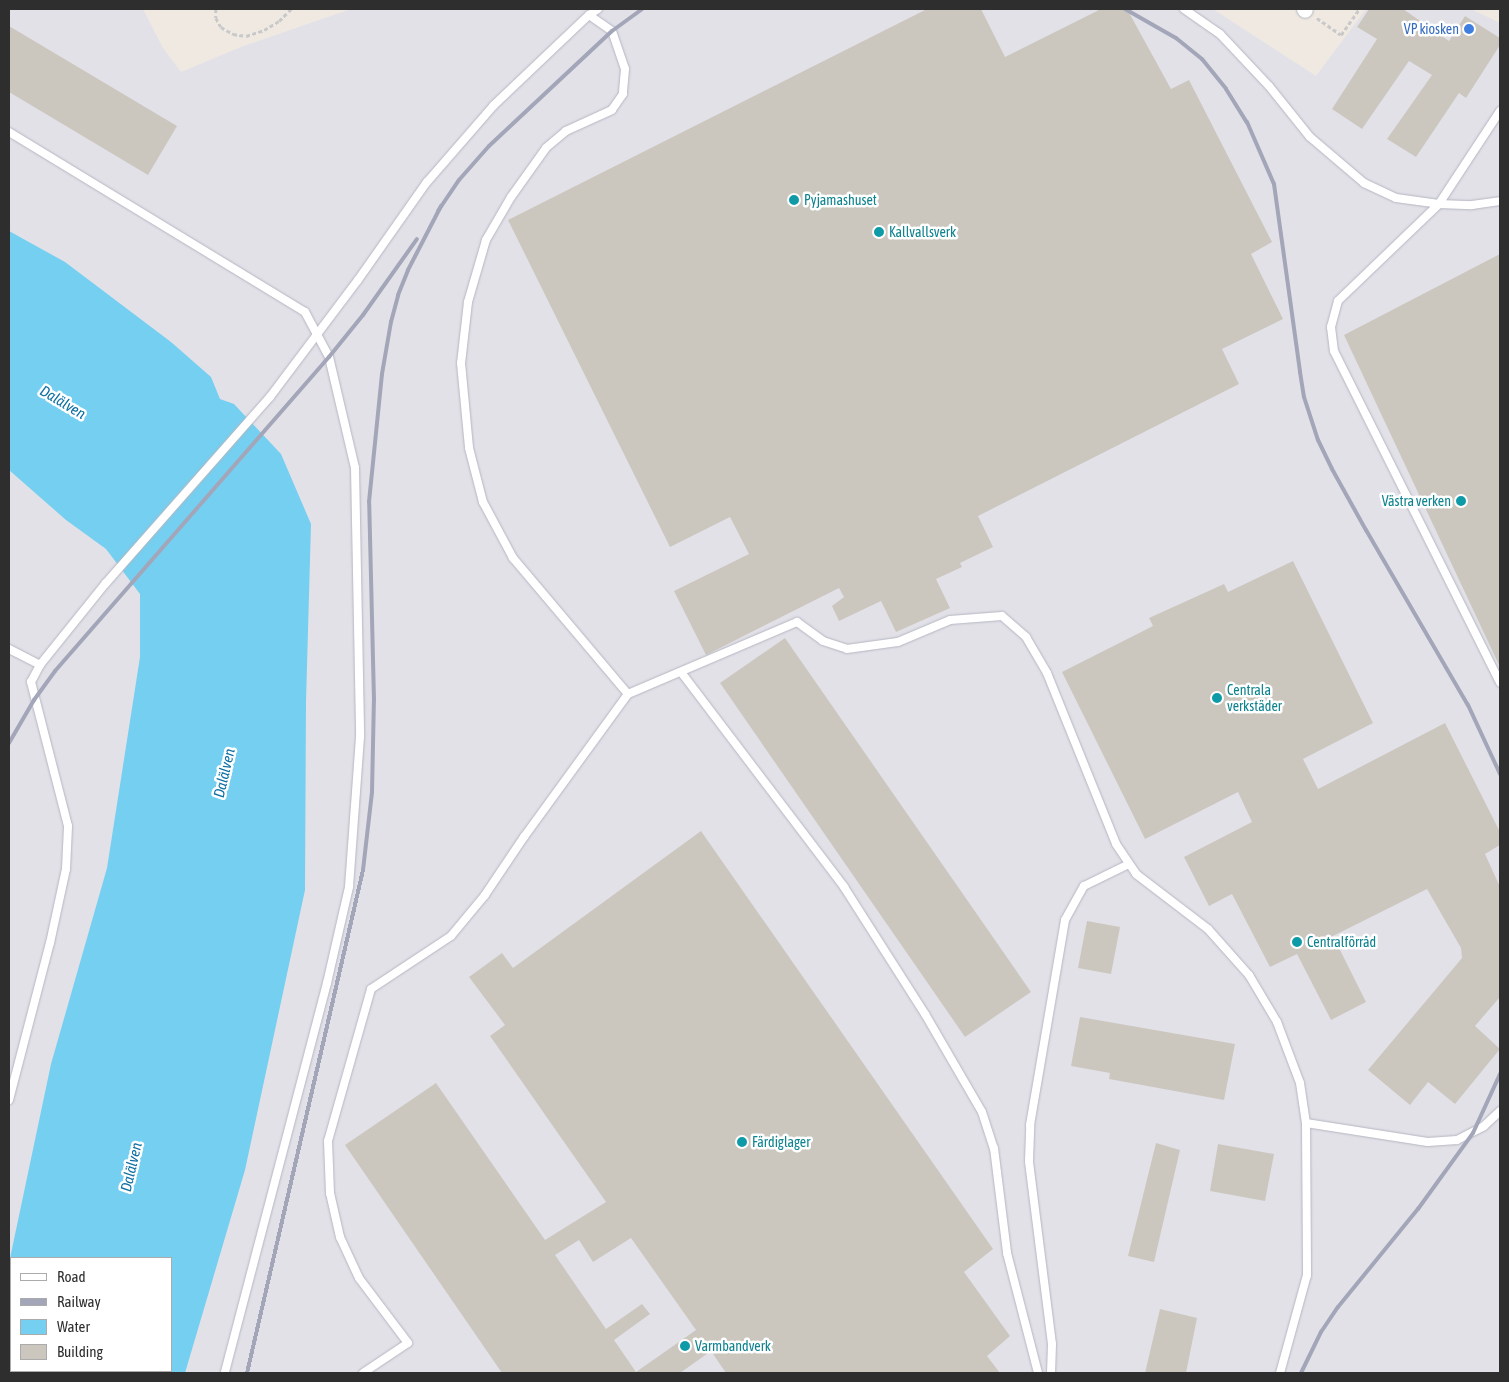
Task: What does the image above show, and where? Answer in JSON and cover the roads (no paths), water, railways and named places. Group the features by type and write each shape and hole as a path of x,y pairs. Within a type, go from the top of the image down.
{"lane":[{"path":"9,1100 50,943 66,860 68,826 48,742 34,700 31,682 40,665 106,583 270,397 318,335 427,182 493,106 589,15 598,9"},
{"path":"1184,9 1220,34 1269,86 1310,137 1364,183 1396,198 1439,204 1472,205 1500,201"},
{"path":"589,15 612,32 625,69 623,94 612,110 566,131 546,148 511,197 486,240 468,302 461,363 468,448 483,502 513,558 628,694"},
{"path":"1500,111 1439,204 1338,300 1331,327 1334,351 1500,683"},
{"path":"9,132 305,312 329,357 355,468 360,737 349,887 327,983 225,1373"},
{"path":"363,1373 408,1343 359,1278 340,1237 330,1193 328,1141 371,989 451,936 486,895 524,837 628,694 797,622 823,641 847,649 898,642 950,620 1002,616 1026,637 1047,673 1116,844 1136,874 1208,930 1249,975 1277,1022 1297,1074 1306,1123 1307,1275 1280,1373"},
{"path":"9,649 40,665"},
{"path":"681,672 844,887 926,1014 982,1112 994,1148 1007,1253 1038,1373"},
{"path":"1051,1373 1052,1344 1029,1161 1030,1125 1065,920 1084,886 1129,864"},
{"path":"1306,1123 1428,1142 1457,1140 1484,1126 1500,1111"}],"water":[{"name":"Dalälven","path":"9,231 65,262 171,342 211,377 220,399 234,404 281,454 311,524 306,702 305,890 245,1170 185,1373 9,1373 10,1258 10,1372 172,1372 172,1257 10,1257 51,1064 107,868 140,657 140,594 106,549 66,520 9,470"}],"railway":[{"path":"438,211 459,180 489,146 612,31 642,9"},
{"path":"1125,9 1176,38 1202,59 1226,89 1247,122 1274,184 1304,397 1318,440 1366,530 1468,705 1500,774"},
{"path":"247,1373 363,870 372,792 374,700 369,502 382,374 391,322 398,295 408,270 441,206"},
{"path":"9,743 34,700 55,671 329,357 363,315 417,239"},
{"path":"1301,1373 1321,1332 1338,1307 1418,1209 1473,1133 1500,1074"}],"place":[{"name":"VP kiosken","path":"1469,29"},
{"name":"Pyjamashuset","path":"794,200"},
{"name":"Kallvallsverk","path":"879,232"},
{"name":"Västra verken","path":"1461,501"},
{"name":"Centrala verkstäder","path":"1217,698"},
{"name":"Centralförråd","path":"1297,942"},
{"name":"Färdiglager","path":"742,1142"},
{"name":"Varmbandverk","path":"685,1346"}]}
